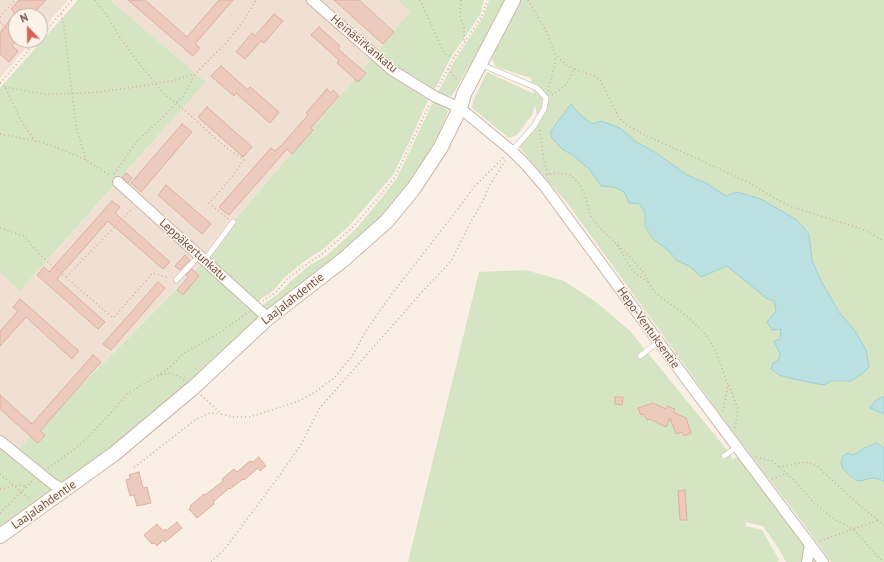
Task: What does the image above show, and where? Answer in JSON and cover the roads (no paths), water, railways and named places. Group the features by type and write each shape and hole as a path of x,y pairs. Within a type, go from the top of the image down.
{"street":[{"name":"Heinäsirkankatu","path":"312,0 392,70 434,96 460,108"},
{"name":"Laajalahdentie","path":"0,536 114,454 194,387 268,318 343,260 387,221 414,188 441,147 460,108 464,94 513,0"},
{"name":"Hepo-Ventuksentie","path":"460,108 512,151 536,176 823,562"},
{"name":"Leppäkertunkatu","path":"115,179 268,318"},
{"path":"0,441 53,484 65,490"},
{"path":"807,562 810,544"}],"lane":[{"path":"480,64 537,88 546,98 544,109 534,126 512,151"},
{"path":"176,280 201,258 233,222"},
{"path":"640,356 658,342"},
{"path":"724,456 740,451"}],"water":[{"path":"571,104 576,111 592,124 601,121 620,128 636,142 655,152 687,175 706,183 726,196 737,192 761,199 797,220 809,234 812,260 820,279 839,312 856,332 866,350 869,367 862,374 851,381 831,381 824,385 779,375 771,369 773,363 779,359 780,354 774,341 780,339 781,329 772,330 767,322 776,311 774,301 766,298 727,266 701,277 689,266 676,260 668,250 652,238 645,226 645,213 640,204 629,203 624,192 614,187 601,186 590,170 574,156 562,149 552,138 550,132"},
{"path":"884,397 884,414 870,408 875,401"},
{"path":"877,443 884,448 884,481 875,478 860,481 855,480 843,469 841,463 842,458 846,454 849,453 852,455"}]}
